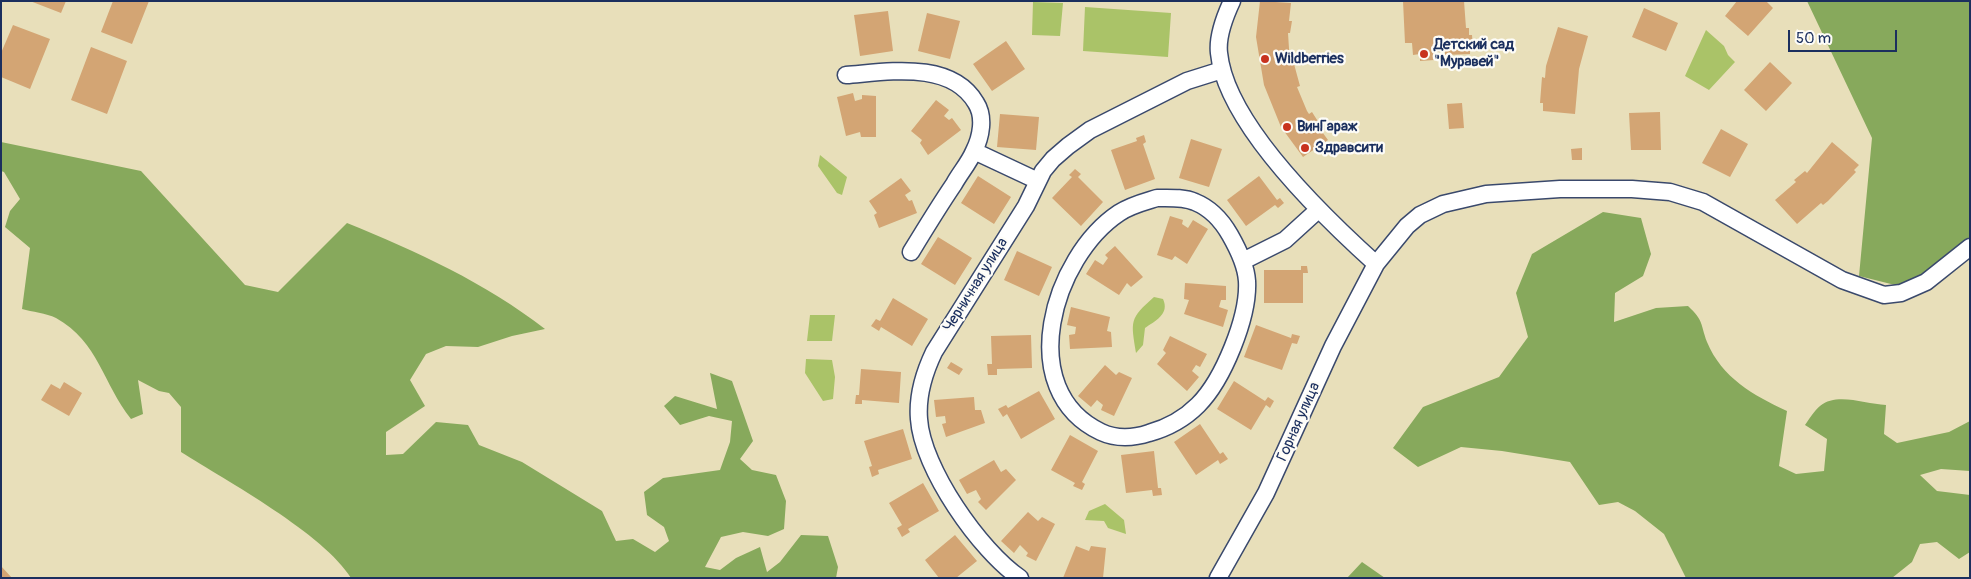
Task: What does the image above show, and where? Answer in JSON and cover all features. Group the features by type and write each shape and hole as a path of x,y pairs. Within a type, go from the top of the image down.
{"street":[{"path":"1232,1 1221,31 1219,51 1222,70 1228,86 1249,124 1275,160 1318,210 1376,264"},
{"name":"Черничная улица","path":"1020,578 988,550 961,516 932,462 918,420 923,379 934,352 1026,206 1038,181 1053,159 1090,130 1187,81 1222,70"},
{"path":"846,74 899,71 916,72 946,78 960,85 972,95 978,107 981,121 974,151 911,252"},
{"path":"974,151 1038,181"},
{"name":"Горная улица","path":"1218,578 1266,494 1333,346 1376,264 1408,226 1420,215 1443,204 1486,194 1560,189 1658,189 1694,199 1842,280 1884,295 1901,293 1926,282 1970,247"},
{"path":"1158,198 1195,201 1212,212 1226,228 1243,261 1247,281 1241,322 1219,374 1198,405 1169,426 1139,437 1105,434 1077,418 1067,406 1052,372 1049,353 1050,332 1064,284 1083,252 1101,229 1119,213 1138,203 1158,198"},
{"path":"1243,261 1285,240 1318,210"}],"green space":[{"path":"1807,1 1970,1 1970,238 1925,278 1899,286 1859,276 1872,138"},
{"path":"1033,2 1063,3 1060,36 1032,35"},
{"path":"1085,7 1171,13 1168,57 1083,51"},
{"path":"1706,30 1724,46 1728,55 1735,62 1709,90 1685,76"},
{"path":"1,142 141,171 245,285 278,292 347,223 450,269 499,297 545,329 512,336 478,347 446,346 426,354 410,380 425,406 386,432 386,455 403,454 436,422 468,425 479,445 522,462 602,511 616,541 633,539 655,552 669,541 664,527 647,515 644,492 663,478 720,470 730,442 732,421 709,416 680,425 664,406 675,396 717,409 710,373 732,381 753,441 740,459 752,470 776,475 786,501 784,529 768,536 743,532 721,537 705,567 720,570 736,558 760,547 767,572 780,562 801,535 828,536 838,567 836,578 351,578 338,561 297,526 181,452 181,407 169,393 159,391 138,380 143,414 131,419 82,339 56,318 22,309 30,248 5,227 10,211 20,199 4,172 1,171"},
{"path":"820,155 847,177 842,195 837,193 818,166"},
{"path":"1603,212 1641,218 1651,254 1643,276 1615,293 1614,322 1656,308 1688,306 1701,322 1707,342 1721,366 1751,392 1787,411 1779,466 1796,474 1824,471 1827,439 1805,425 1820,406 1835,400 1843,399 1886,405 1884,434 1897,443 1949,432 1970,421 1970,471 1941,469 1920,475 1937,491 1970,495 1970,552 1959,559 1937,542 1920,544 1912,562 1892,578 1686,578 1664,534 1635,511 1618,502 1599,505 1570,462 1502,451 1461,447 1418,467 1393,448 1423,407 1499,377 1528,337 1516,293 1532,254"},
{"path":"1154,297 1163,299 1165,309 1157,320 1145,328 1143,345 1136,353 1133,334 1134,321 1140,311"},
{"path":"810,315 835,315 832,341 807,341"},
{"path":"806,359 832,360 835,377 833,399 823,401 805,373"},
{"path":"1105,504 1124,520 1126,534 1108,528 1104,521 1085,520 1089,511"},
{"path":"1362,562 1385,578 1347,578"}],"building":[{"path":"30,1 66,1 61,13"},
{"path":"113,1 149,1 132,44 101,32"},
{"path":"1260,1 1291,3 1289,21 1292,21 1290,33 1288,33 1290,64 1294,64 1300,86 1297,87 1307,111 1309,114 1312,112 1319,123 1317,125 1328,140 1303,157 1281,127 1264,85 1256,37"},
{"path":"1403,1 1464,1 1466,28 1469,28 1469,35 1472,35 1473,48 1470,48 1470,54 1445,55 1445,51 1434,52 1434,60 1420,61 1420,54 1413,55 1412,43 1405,43"},
{"path":"1737,1 1766,1 1773,8 1748,36 1725,16"},
{"path":"1644,8 1678,23 1666,51 1632,37"},
{"path":"888,11 893,51 860,56 854,15"},
{"path":"927,13 960,21 950,59 918,51"},
{"path":"13,25 50,39 30,89 1,77 1,53"},
{"path":"1558,27 1588,36 1579,69 1575,114 1543,111 1543,103 1540,103 1542,77 1545,78 1546,66"},
{"path":"1006,41 1025,69 992,91 973,64"},
{"path":"91,47 127,61 107,114 71,100"},
{"path":"1770,62 1792,83 1766,111 1744,90"},
{"path":"853,93 855,101 862,99 862,95 876,96 876,137 861,137 860,132 846,136 837,97"},
{"path":"936,100 949,110 944,116 949,120 952,118 961,130 928,155 920,143 922,140 911,131"},
{"path":"1462,103 1464,128 1449,129 1447,104"},
{"path":"1660,112 1661,150 1631,150 1629,113"},
{"path":"1000,114 1039,117 1036,150 997,147"},
{"path":"1721,129 1748,144 1730,177 1702,163"},
{"path":"1144,135 1146,142 1143,144 1155,179 1125,190 1111,150 1137,141 1136,138"},
{"path":"1191,139 1222,149 1209,187 1179,178"},
{"path":"1832,142 1859,165 1854,170 1856,172 1828,201 1823,205 1821,203 1797,224 1775,200 1796,182 1794,180 1805,171 1807,173"},
{"path":"1582,148 1582,160 1572,160 1571,149"},
{"path":"1075,169 1081,174 1078,177 1103,202 1081,226 1052,198 1072,177 1069,175"},
{"path":"978,176 1011,197 994,224 961,203"},
{"path":"1259,176 1277,200 1280,198 1284,203 1278,208 1275,205 1246,226 1227,200"},
{"path":"901,178 911,191 905,195 909,201 912,200 917,213 879,228 874,215 877,213 869,201"},
{"path":"1170,216 1183,220 1182,224 1188,228 1193,220 1208,229 1187,264 1175,256 1172,260 1157,255"},
{"path":"938,237 972,258 955,285 921,264"},
{"path":"1115,246 1143,277 1131,287 1127,283 1119,295 1086,274 1095,260 1103,265 1108,258 1105,255"},
{"path":"1017,251 1052,267 1039,296 1004,280"},
{"path":"1301,266 1307,266 1308,273 1303,273 1303,303 1264,303 1264,270 1301,270"},
{"path":"1185,283 1226,286 1226,300 1221,300 1219,307 1228,310 1223,327 1184,314 1189,300 1184,299"},
{"path":"893,298 928,319 912,346 881,327 879,331 871,326 876,319 880,321"},
{"path":"1071,307 1110,317 1107,331 1111,332 1112,347 1070,349 1069,335 1075,334 1076,327 1067,325"},
{"path":"1256,325 1291,338 1292,334 1300,336 1297,344 1292,343 1282,370 1244,357"},
{"path":"1031,335 1032,368 997,369 997,375 988,375 987,364 992,364 991,336"},
{"path":"1170,336 1207,354 1200,367 1196,365 1192,371 1199,377 1187,391 1157,364 1166,353 1163,350"},
{"path":"951,362 963,369 959,375 947,368"},
{"path":"1105,365 1116,375 1119,372 1132,378 1114,416 1101,410 1103,405 1097,400 1091,407 1078,396"},
{"path":"861,369 901,372 899,403 862,400 862,404 855,404 856,395 859,395"},
{"path":"1234,381 1265,401 1268,397 1274,401 1270,408 1266,405 1251,430 1217,409"},
{"path":"64,382 82,393 69,416 41,400 51,384 60,389"},
{"path":"1039,391 1055,419 1021,439 1007,414 1003,417 998,409 1006,405 1008,408"},
{"path":"974,397 975,410 981,410 985,423 946,437 942,424 946,423 945,416 936,417 934,400"},
{"path":"1200,424 1220,454 1223,452 1228,459 1220,464 1218,460 1196,475 1174,442"},
{"path":"903,429 912,459 878,470 879,474 872,477 869,467 872,466 864,441"},
{"path":"1070,435 1098,451 1082,482 1085,484 1082,490 1073,486 1075,483 1051,470"},
{"path":"1154,451 1158,488 1161,488 1162,495 1153,496 1152,490 1126,493 1121,455"},
{"path":"994,460 1001,472 1006,469 1016,480 986,510 978,502 981,499 976,490 967,494 959,480"},
{"path":"923,483 939,511 908,529 910,532 902,537 897,528 902,525 889,503"},
{"path":"1028,512 1038,521 1042,517 1055,524 1036,561 1026,556 1028,553 1020,545 1014,553 1001,541"},
{"path":"955,535 977,561 956,578 939,578 925,560"},
{"path":"1076,546 1089,551 1091,546 1106,548 1103,578 1063,578"},
{"path":"1,566 12,578 1,578"}],"place":[{"name":"Детский сад \"Муравей\"","path":"1424,54"},
{"name":"Wildberries","path":"1265,59"},
{"name":"ВинГараж","path":"1287,127"},
{"name":"Здравсити","path":"1305,148"}]}
